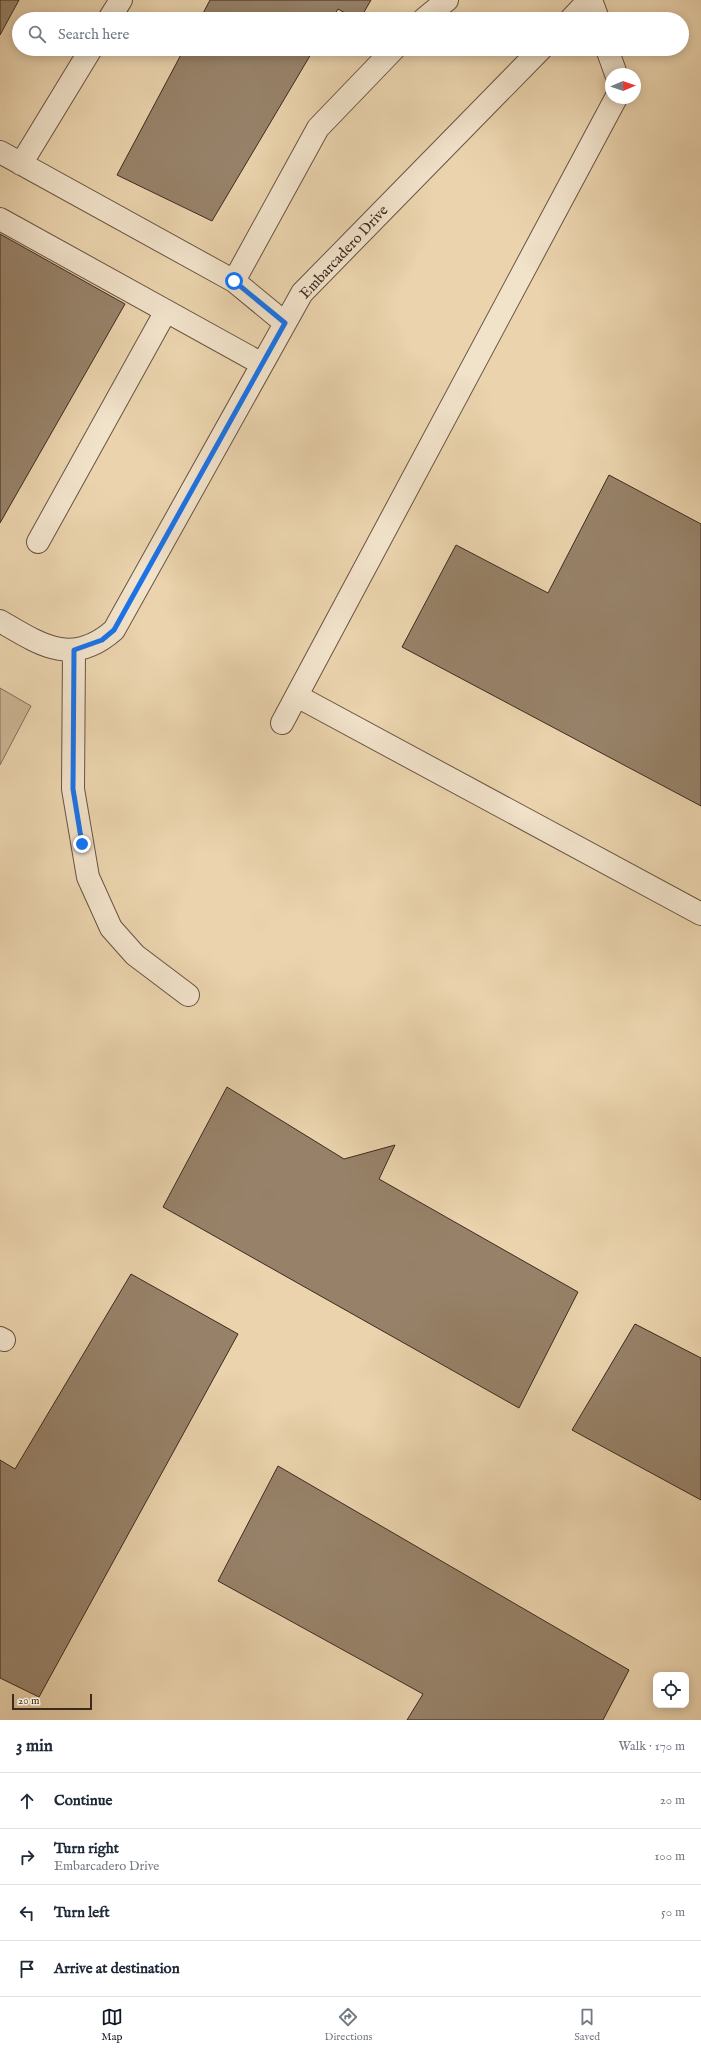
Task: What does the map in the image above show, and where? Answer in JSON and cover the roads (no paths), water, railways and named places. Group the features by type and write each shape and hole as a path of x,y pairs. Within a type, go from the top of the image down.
{"street":[{"path":"113,12 121,0"},
{"path":"432,12 447,0"},
{"path":"578,12 590,0 595,12"},
{"path":"21,164 87,56"},
{"path":"234,281 318,128 387,56"},
{"name":"Embarcadero Drive","path":"3,630 41,645 74,650 102,640 114,630 302,293 534,56"},
{"path":"610,56 614,68"},
{"path":"282,722 613,104"},
{"path":"0,152 234,281 285,323"},
{"path":"0,219 262,364"},
{"path":"38,542 166,311"},
{"path":"74,650 73,789 88,877 111,928 135,955 188,995"},
{"path":"297,696 701,914"}]}
